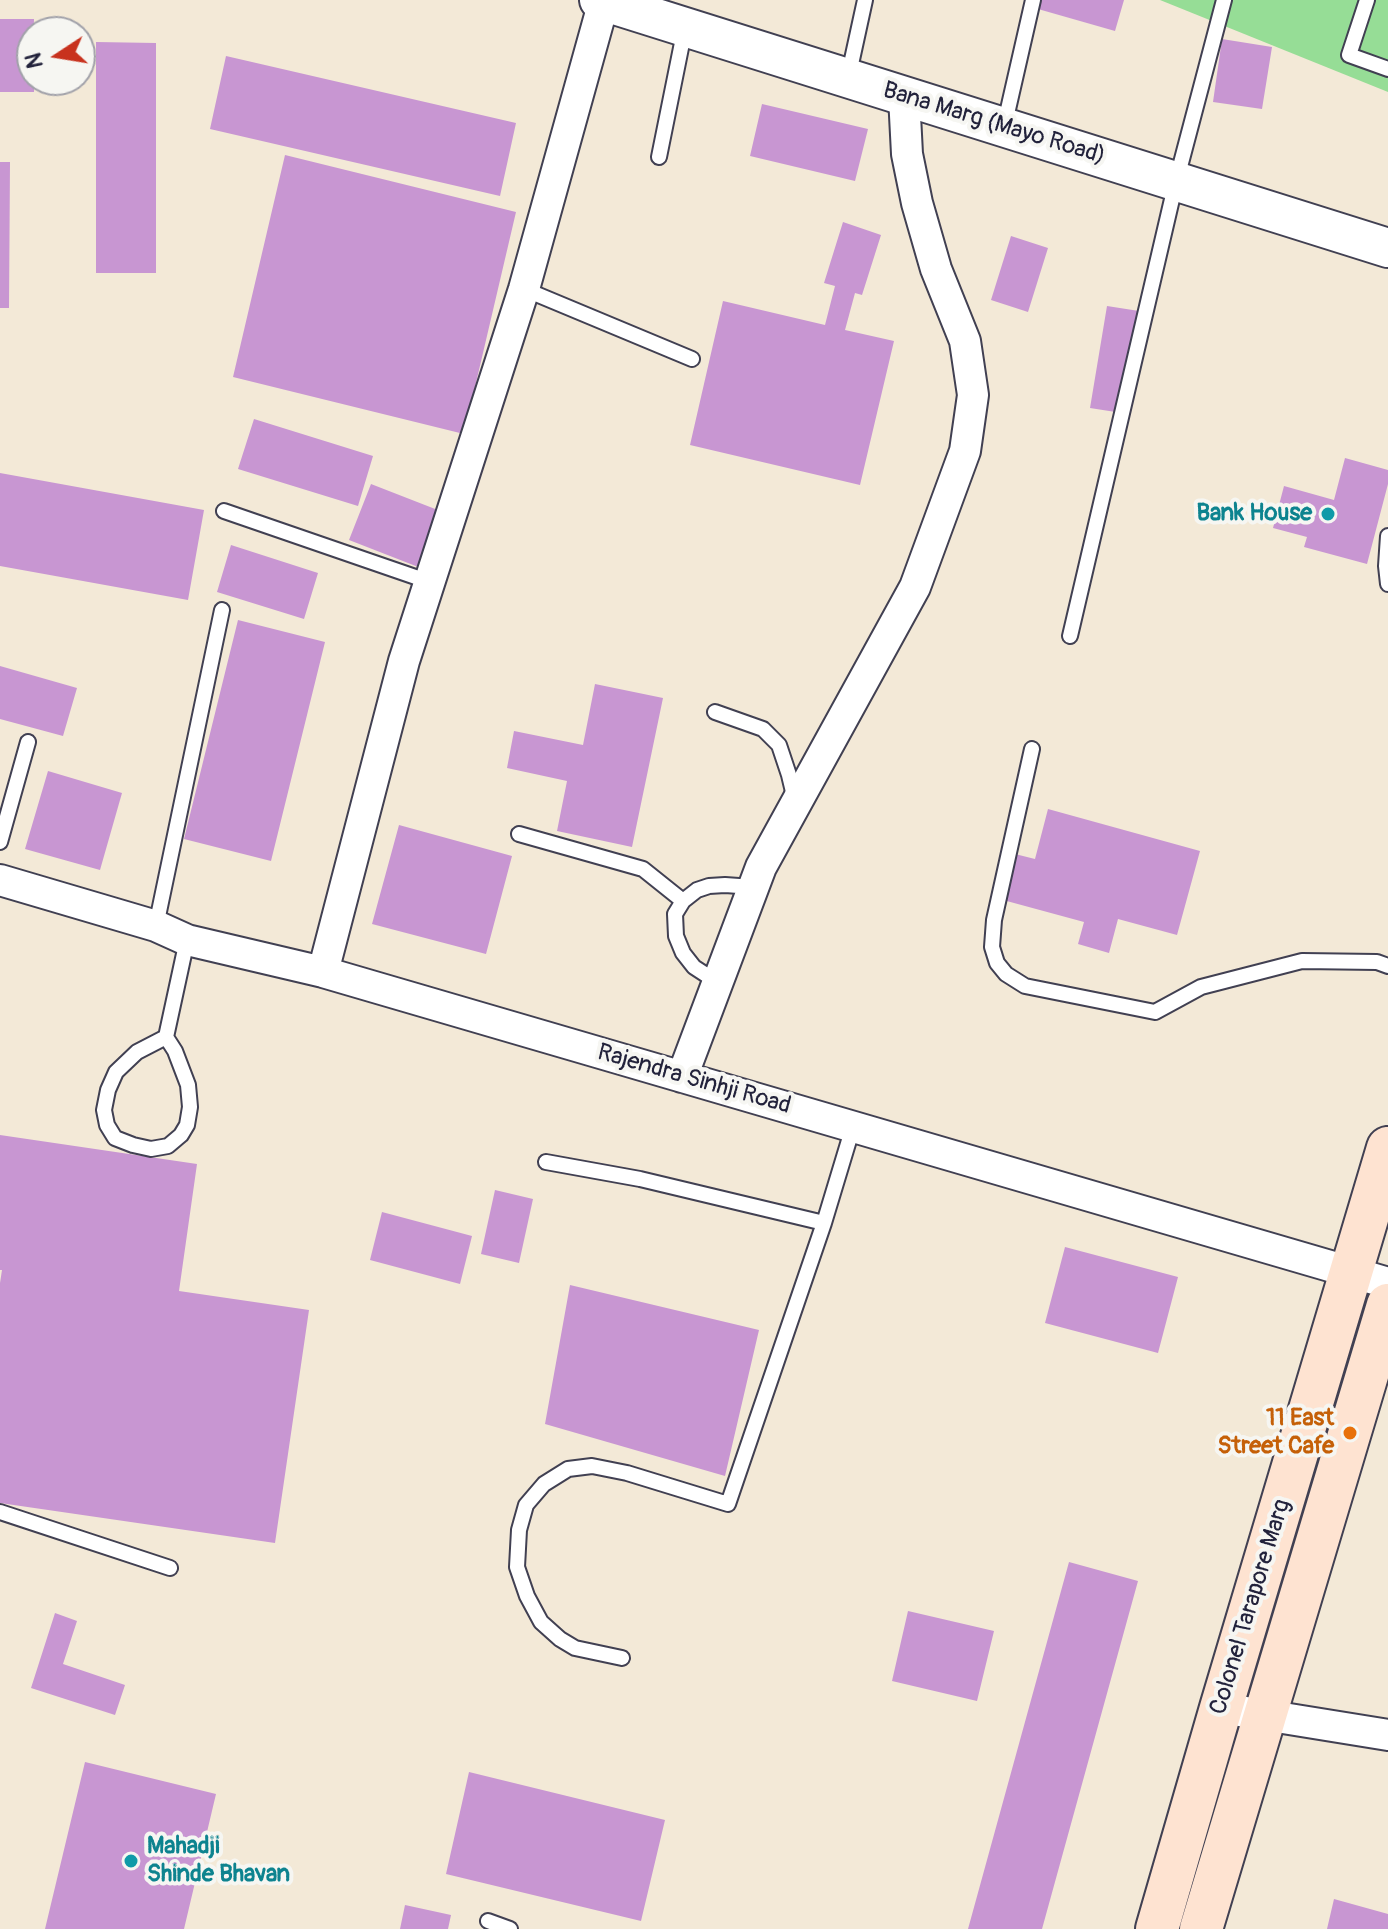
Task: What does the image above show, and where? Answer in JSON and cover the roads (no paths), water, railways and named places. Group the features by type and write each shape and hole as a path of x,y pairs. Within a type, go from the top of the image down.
{"main road":[{"name":"Colonel Tarapore Marg","path":"1157,1929 1221,1708 1369,1277 1388,1148"},
{"name":"Colonel Tarapore Marg","path":"1201,1929 1388,1305"}],"street":[{"name":"Bana Marg (Mayo Road)","path":"602,1 1388,248"},
{"path":"323,972 404,661 524,289 602,1"},
{"path":"682,1077 761,867 915,587 965,451 973,395 965,341 936,269 917,203 907,154 904,96"},
{"name":"Rajendra Sinhji Road","path":"0,880 156,926 187,940 323,972 1369,1277"},
{"path":"1221,1708 1388,1735"}],"lane":[{"path":"848,78 865,0"},
{"path":"1004,127 1033,0"},
{"path":"1070,636 1176,182 1224,0"},
{"path":"1367,0 1349,55 1388,69"},
{"path":"659,157 685,27"},
{"path":"524,289 692,359"},
{"path":"224,511 430,582"},
{"path":"1388,536 1388,584"},
{"path":"156,926 222,610"},
{"path":"715,712 763,729 779,745 796,805"},
{"path":"0,842 28,742"},
{"path":"1032,749 994,920 992,947 997,963 1006,974 1025,986 1155,1012 1201,987 1302,961 1377,962 1388,966"},
{"path":"519,834 643,869 683,901"},
{"path":"717,982 694,967 683,953 676,936 675,914 683,901 697,890 709,886 753,887"},
{"path":"166,1037 137,1052 116,1072 104,1110 107,1125 115,1138 151,1149 168,1146 187,1125 190,1107 188,1085 182,1064 166,1037 187,940"},
{"path":"622,1658 575,1648 541,1622 527,1596 517,1567 519,1530 526,1505 544,1484 568,1469 592,1466 627,1473 728,1504 824,1223 853,1127"},
{"path":"546,1162 640,1179 824,1223"},
{"path":"0,1512 170,1568"},
{"path":"488,1921 510,1929"}],"place":[{"name":"Bank House","path":"1328,514"},
{"name":"11 East Street Cafe","path":"1350,1433"},
{"name":"Mahadji Shinde Bhavan","path":"131,1861"}]}
